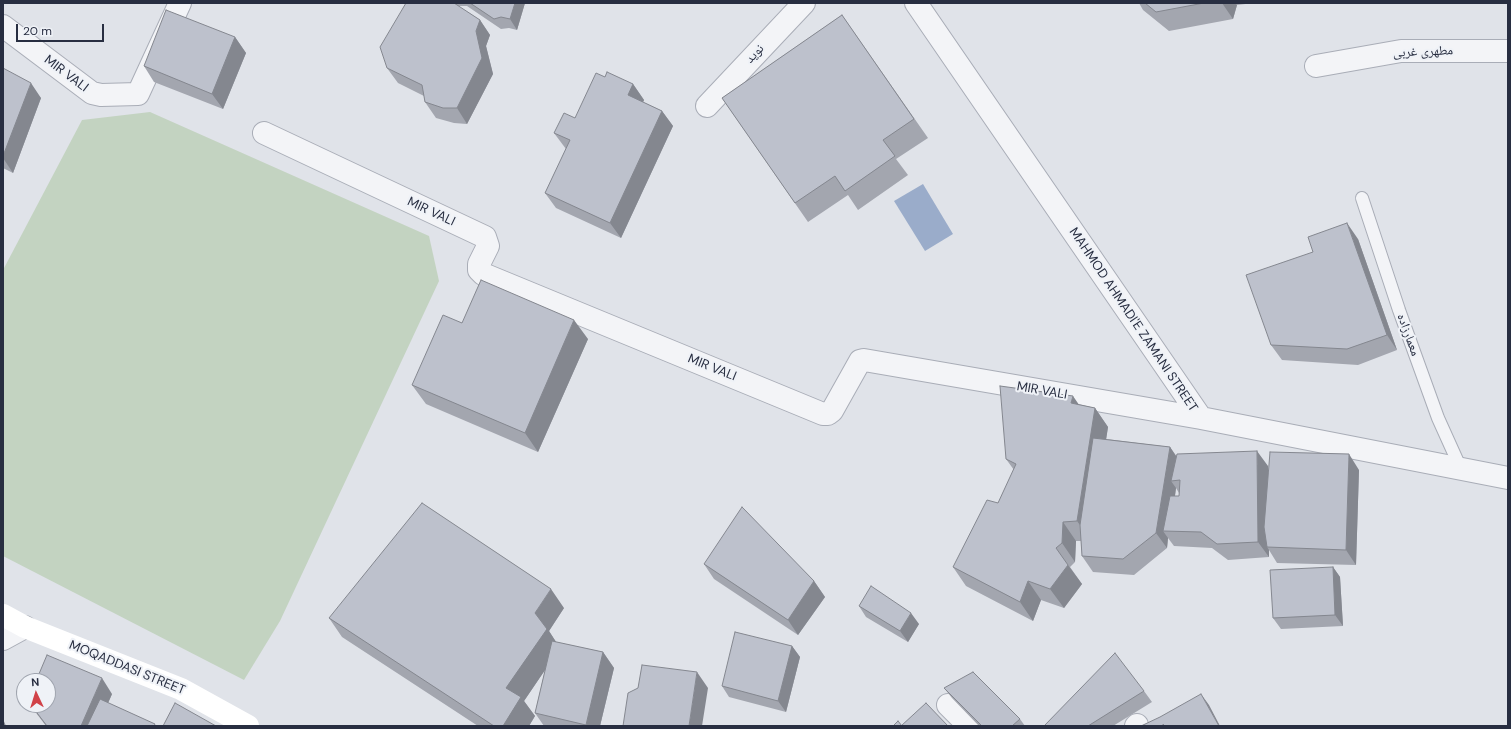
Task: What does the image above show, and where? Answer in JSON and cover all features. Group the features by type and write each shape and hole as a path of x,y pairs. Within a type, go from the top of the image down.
{"main road":[{"name":"MOQADDASI STREET","path":"3,616 25,627 181,690 248,726"}],"street":[{"name":"MIR VALI","path":"3,26 92,93 101,95 138,94 180,3"},
{"name":"نوید","path":"707,106 804,3"},
{"name":"MAHMOD AHMADI'E ZAMANI STREET","path":"916,3 1201,418 1508,478"},
{"name":"مطهری غربی","path":"1316,66 1401,51 1508,51"},
{"name":"MIR VALI","path":"264,133 484,238 488,246 479,264 479,270 483,274 823,414 828,414 832,411 860,361 864,360 1201,418"},
{"path":"3,639 25,627"},
{"path":"948,705 969,726"}],"lane":[{"name":"معمارزاده","path":"1362,198 1399,310 1438,418 1461,469"}],"green space":[{"path":"150,112 429,236 439,281 280,621 244,680 3,556 3,270 82,120"}],"water":[{"path":"923,184 953,234 925,251 894,201"}],"building":[{"path":"406,3 454,3 480,20 476,31 482,58 457,108 443,108 425,102 422,85 387,68 380,47"},
{"path":"470,3 515,3 510,19 501,17 494,19"},
{"path":"1145,3 1204,3 1156,12"},
{"path":"166,10 235,37 212,94 144,66"},
{"path":"842,15 914,119 883,140 895,156 845,191 835,176 795,203 722,98"},
{"path":"3,68 31,83 3,156"},
{"path":"607,72 633,84 628,95 662,111 610,223 545,193 570,140 554,133 564,113 575,118 596,73 605,77"},
{"path":"1347,223 1387,335 1347,349 1271,345 1246,275 1313,252 1308,237"},
{"path":"481,280 574,320 525,433 412,385 443,315 462,323"},
{"path":"1000,386 1073,396 1071,403 1095,408 1077,521 1063,522 1062,543 1056,548 1068,565 1050,589 1028,581 1020,602 953,567 987,500 998,503 1016,464 1006,459"},
{"path":"1093,438 1170,447 1156,533 1123,559 1082,556 1080,525"},
{"path":"1257,451 1258,542 1217,544 1201,532 1163,531 1170,496 1179,496 1180,480 1171,481 1177,454"},
{"path":"1270,452 1349,454 1346,550 1267,547 1264,527"},
{"path":"422,503 551,589 535,613 547,629 506,688 521,697 503,726 494,726 329,618"},
{"path":"742,507 814,581 788,620 704,564"},
{"path":"1333,567 1335,615 1273,618 1270,570"},
{"path":"871,586 911,613 900,631 859,606"},
{"path":"735,632 792,646 778,701 722,686"},
{"path":"552,641 603,652 586,725 535,713"},
{"path":"1115,653 1144,691 1088,726 1044,726"},
{"path":"47,655 102,678 81,726 47,726 37,713 56,713 56,673 39,673"},
{"path":"642,665 697,672 689,726 623,726 628,693 638,688"},
{"path":"973,672 1020,719 1012,726 982,726 944,688"},
{"path":"1201,694 1219,726 1141,726"},
{"path":"100,699 155,724 154,726 87,726"},
{"path":"175,703 216,726 163,726"},
{"path":"926,703 948,726 901,726"},
{"path":"898,721 902,726 893,726"}]}
